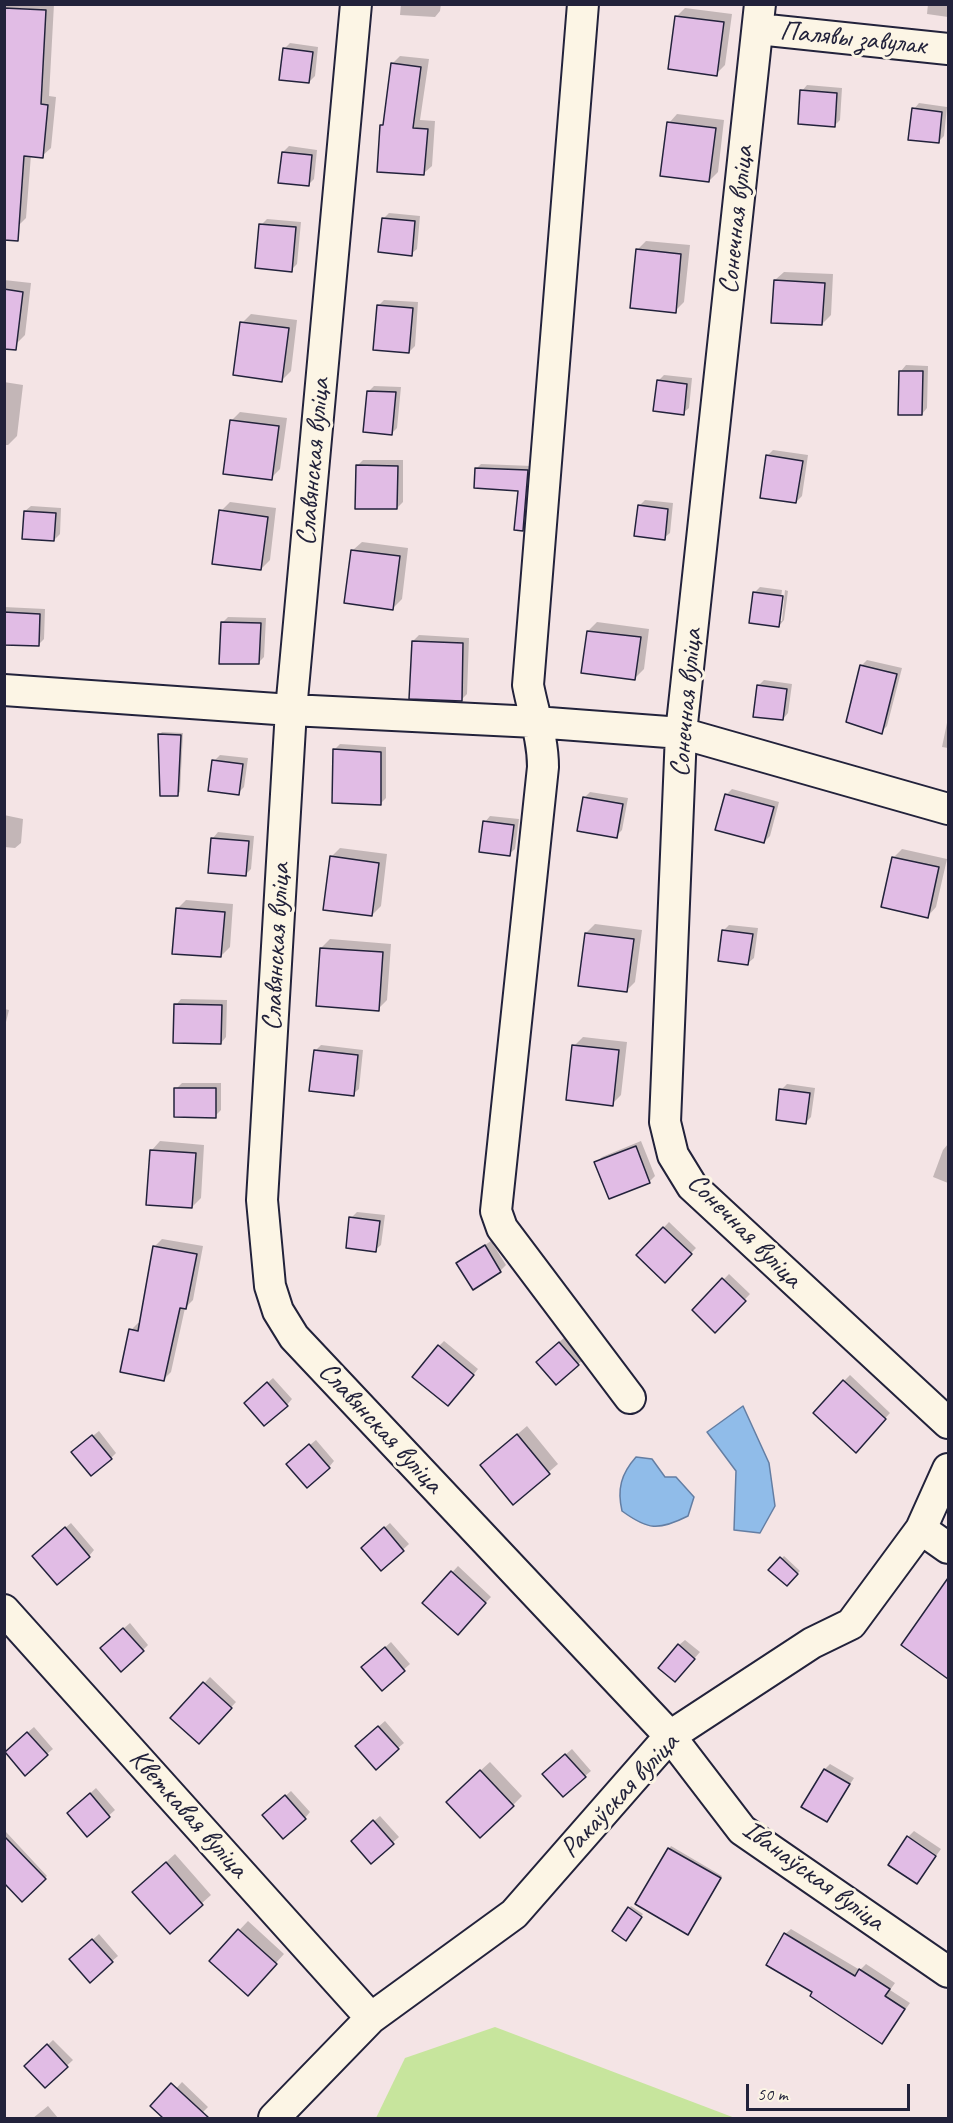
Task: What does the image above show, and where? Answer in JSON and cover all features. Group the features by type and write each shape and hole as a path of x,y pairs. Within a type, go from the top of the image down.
{"street":[{"name":"Славянская вуліца","path":"356,4 291,710 262,1200 264,1245 270,1286 275,1303 294,1337 670,1736"},
{"path":"583,4 528,685 535,722 543,743 543,766 496,1211 502,1228 630,1398"},
{"name":"Палявы завулак","path":"759,17 948,50"},
{"name":"Сонечная вуліца","path":"759,17 681,733 665,1122 673,1155 692,1186 948,1423"},
{"path":"4,690 681,733 948,809"},
{"name":"Ракаўская вуліца","path":"274,2118 371,2018 514,1914 670,1736 812,1643 851,1624 921,1529 948,1469"},
{"path":"921,1529 948,1548"},
{"name":"Кветкавая вуліца","path":"4,1610 371,2018"},
{"name":"Іванаўская вуліца","path":"670,1736 742,1830 948,1972"}],"green space":[{"path":"495,2027 735,2118 376,2118 405,2058"}],"water":[{"path":"743,1406 769,1463 775,1506 760,1533 734,1530 736,1471 707,1432"},
{"path":"636,1457 652,1459 665,1477 676,1477 694,1497 688,1516 669,1524 654,1526 639,1522 622,1511 620,1489 627,1470"}],"building":[{"path":"4,8 46,10 41,104 48,105 43,158 24,156 18,241 4,240"},
{"path":"675,16 724,22 717,76 668,69"},
{"path":"283,48 313,52 309,83 279,80"},
{"path":"391,63 421,67 413,128 428,129 424,175 377,172 380,125 383,125"},
{"path":"800,90 837,93 835,127 798,124"},
{"path":"912,108 942,112 939,143 908,140"},
{"path":"667,122 716,128 709,182 660,176"},
{"path":"282,152 312,155 309,186 278,183"},
{"path":"382,218 415,221 412,256 378,252"},
{"path":"259,224 296,227 292,272 255,268"},
{"path":"636,249 681,254 676,313 630,308"},
{"path":"774,280 825,283 822,325 771,323"},
{"path":"4,289 23,292 16,350 4,349"},
{"path":"377,305 413,308 409,353 373,350"},
{"path":"240,322 289,328 282,382 233,375"},
{"path":"899,371 923,371 922,415 898,415"},
{"path":"657,380 687,384 684,415 653,411"},
{"path":"367,391 396,392 392,435 363,432"},
{"path":"230,420 279,426 272,480 223,474"},
{"path":"766,455 803,461 796,503 760,498"},
{"path":"356,465 398,466 397,509 355,509"},
{"path":"475,468 528,470 523,531 514,530 518,491 474,488"},
{"path":"638,505 668,509 665,540 634,536"},
{"path":"219,510 268,517 261,570 212,564"},
{"path":"24,511 56,513 54,541 22,539"},
{"path":"351,550 400,556 393,610 344,603"},
{"path":"753,592 783,596 779,627 749,623"},
{"path":"4,612 40,614 39,646 4,645"},
{"path":"221,622 261,623 259,664 219,664"},
{"path":"587,631 641,637 635,680 581,673"},
{"path":"412,641 463,643 462,701 409,699"},
{"path":"860,665 897,674 882,734 846,722"},
{"path":"757,685 787,689 783,720 753,717"},
{"path":"158,734 181,735 178,796 160,796"},
{"path":"333,749 381,752 381,805 332,803"},
{"path":"212,760 243,764 239,795 208,791"},
{"path":"725,794 774,807 764,843 715,830"},
{"path":"583,797 623,804 617,838 577,831"},
{"path":"483,821 514,825 510,856 479,852"},
{"path":"211,838 249,841 246,876 208,873"},
{"path":"330,856 379,863 372,916 323,910"},
{"path":"892,857 939,867 928,918 881,907"},
{"path":"176,908 225,912 221,957 172,954"},
{"path":"722,930 753,934 748,965 718,961"},
{"path":"585,933 634,939 627,992 578,986"},
{"path":"320,948 383,952 379,1011 316,1006"},
{"path":"174,1004 222,1005 221,1044 173,1043"},
{"path":"572,1045 619,1050 613,1106 566,1100"},
{"path":"314,1050 358,1055 354,1096 309,1091"},
{"path":"174,1088 216,1088 216,1118 174,1117"},
{"path":"779,1089 810,1093 806,1124 776,1120"},
{"path":"636,1146 650,1183 609,1199 594,1162"},
{"path":"150,1150 196,1153 192,1208 146,1205"},
{"path":"349,1217 380,1221 376,1252 346,1248"},
{"path":"663,1227 692,1254 665,1283 636,1255"},
{"path":"485,1245 501,1272 473,1290 456,1263"},
{"path":"153,1246 197,1254 186,1309 180,1308 164,1381 120,1372 129,1329 138,1331"},
{"path":"722,1278 746,1301 715,1333 692,1310"},
{"path":"559,1342 579,1365 556,1385 536,1362"},
{"path":"438,1345 474,1375 448,1406 412,1377"},
{"path":"843,1380 886,1419 856,1453 813,1413"},
{"path":"267,1382 288,1406 264,1426 244,1403"},
{"path":"517,1434 550,1474 513,1505 480,1465"},
{"path":"92,1435 112,1459 91,1476 71,1452"},
{"path":"309,1444 330,1468 307,1488 286,1464"},
{"path":"65,1527 90,1557 57,1585 32,1556"},
{"path":"384,1527 404,1551 381,1571 361,1548"},
{"path":"780,1557 798,1574 787,1586 768,1570"},
{"path":"451,1571 486,1603 458,1635 422,1603"},
{"path":"948,1578 948,1679 901,1645"},
{"path":"123,1628 144,1651 121,1672 100,1648"},
{"path":"678,1644 695,1659 675,1682 658,1668"},
{"path":"385,1647 405,1671 382,1691 361,1667"},
{"path":"203,1682 232,1708 199,1744 170,1718"},
{"path":"378,1726 399,1749 376,1770 355,1746"},
{"path":"27,1732 48,1755 25,1776 5,1752"},
{"path":"565,1754 586,1777 563,1797 542,1774"},
{"path":"824,1769 850,1784 827,1822 801,1807"},
{"path":"480,1770 514,1806 480,1838 446,1802"},
{"path":"90,1793 110,1817 87,1837 67,1813"},
{"path":"285,1795 306,1819 283,1839 262,1815"},
{"path":"373,1820 394,1844 371,1864 351,1841"},
{"path":"4,1836 46,1879 22,1902 4,1883"},
{"path":"907,1836 936,1856 917,1884 888,1865"},
{"path":"668,1848 721,1878 688,1935 635,1904"},
{"path":"166,1862 203,1905 170,1934 132,1892"},
{"path":"628,1907 642,1917 626,1941 612,1931"},
{"path":"238,1929 277,1964 248,1996 209,1961"},
{"path":"784,1933 855,1976 859,1969 890,1989 885,1996 905,2009 882,2044 810,1996 812,1992 766,1965"},
{"path":"92,1939 113,1962 90,1983 69,1959"},
{"path":"47,2044 68,2067 45,2088 24,2066"},
{"path":"171,2083 209,2118 163,2118 150,2106"}]}
